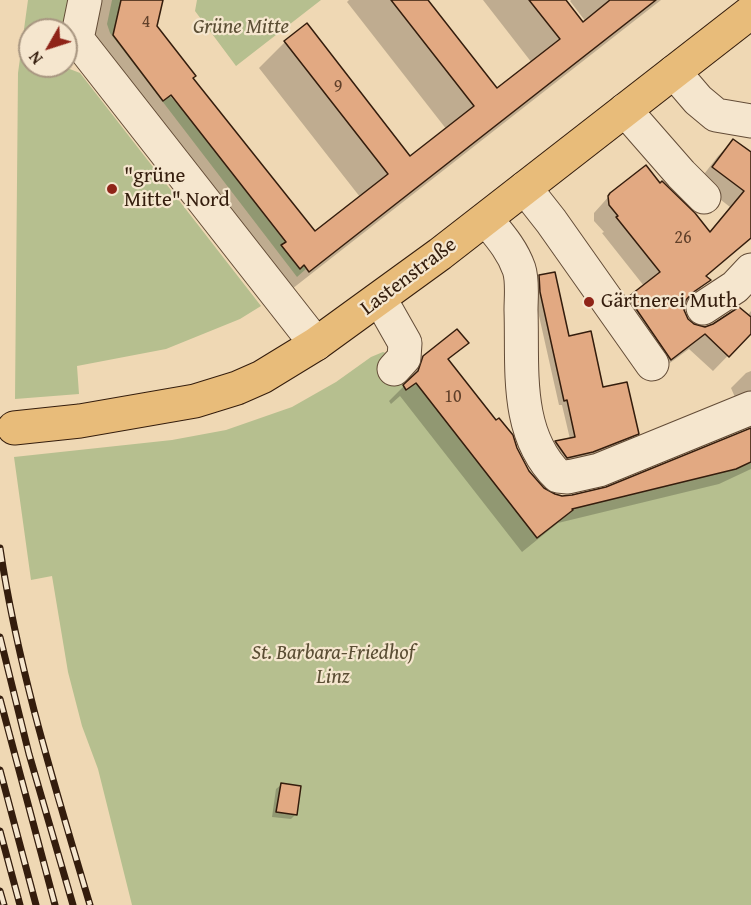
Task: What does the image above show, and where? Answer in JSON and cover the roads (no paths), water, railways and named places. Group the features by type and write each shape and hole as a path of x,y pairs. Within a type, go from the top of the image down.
{"main road":[{"name":"Lastenstraße","path":"14,428 90,420 214,396 262,377 316,344 380,299 751,12"}],"street":[{"path":"85,0 77,39 316,344"},
{"path":"674,72 716,116 751,121"},
{"path":"625,110 704,197"},
{"path":"525,188 551,220 652,364"},
{"path":"486,219 508,246 520,271 524,413 547,466 558,476 568,477 599,470 751,408"},
{"path":"703,308 746,286"},
{"path":"380,299 405,343 404,358 394,369"}],"railway":[{"path":"0,548 27,683 90,905"},
{"path":"0,637 29,754 73,905"},
{"path":"0,699 55,905"},
{"path":"0,770 36,905"},
{"path":"0,831 20,905"},
{"path":"0,891 4,905"}],"place":[{"name":"\"grüne Mitte\" Nord","path":"112,189"},
{"name":"Gärtnerei Muth","path":"589,302"}],"park label":[{"name":"Grüne Mitte","path":"241,28"},
{"name":"St. Barbara-Friedhof Linz","path":"333,666"}]}
